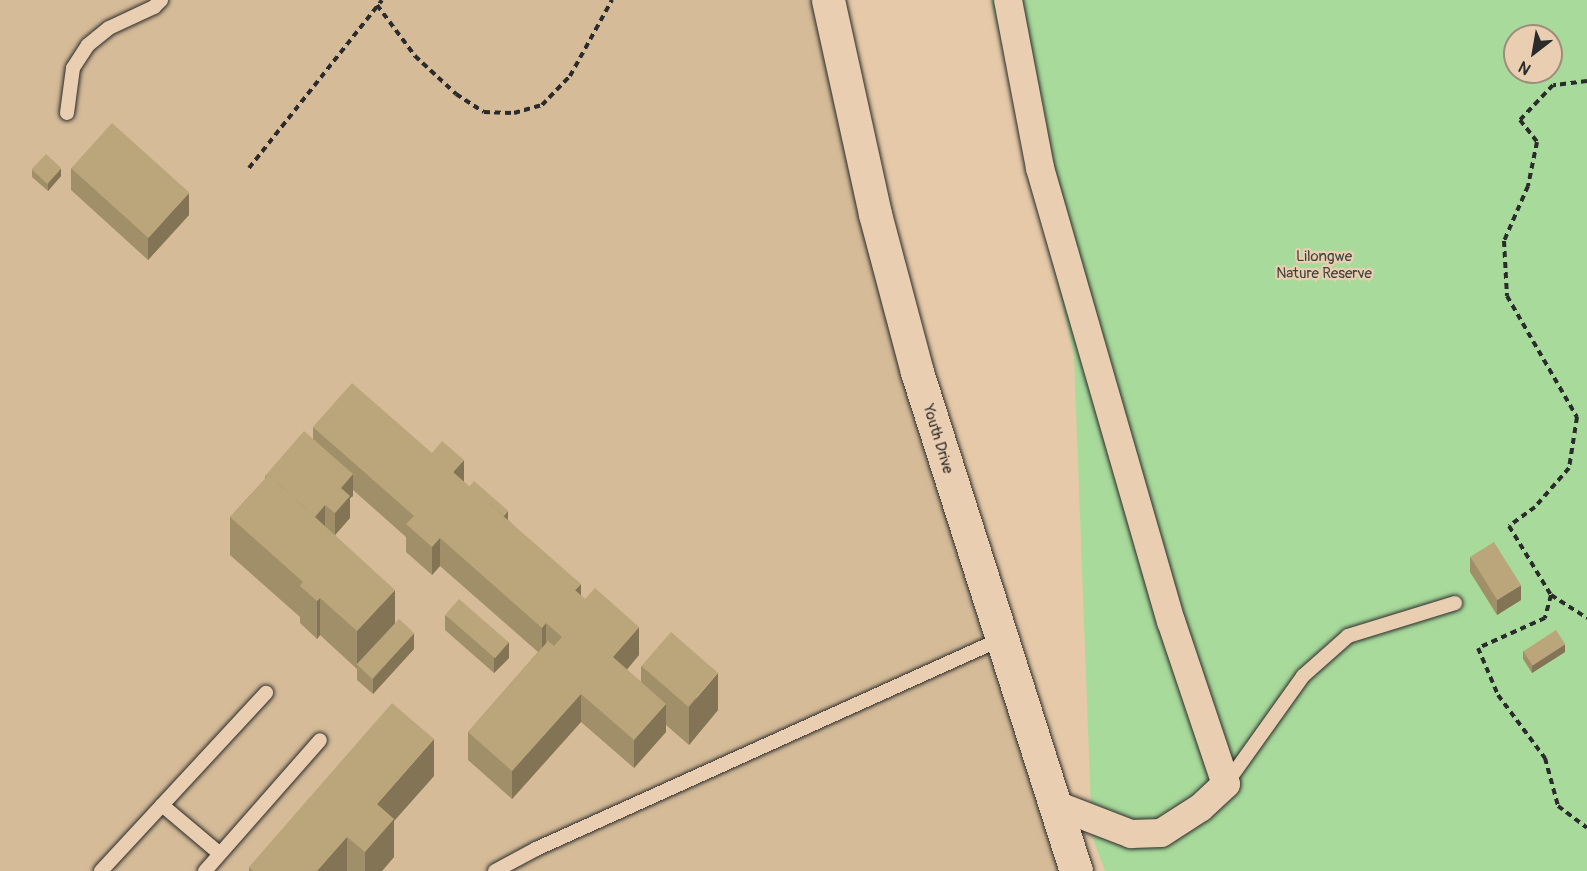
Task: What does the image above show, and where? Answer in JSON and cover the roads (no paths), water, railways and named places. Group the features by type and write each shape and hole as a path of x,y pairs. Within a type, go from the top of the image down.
{"street":[{"name":"Youth Drive","path":"828,0 875,214 917,372 1000,639 1076,871"},
{"path":"1008,0 1043,179 1171,621 1226,784 1200,808 1161,833 1131,834 1056,805"}],"lane":[{"path":"67,113 73,68 88,45 108,28 154,7 161,0"},
{"path":"1226,784 1303,676 1348,636 1455,603"},
{"path":"495,871 536,849 1000,639"},
{"path":"101,871 266,693"},
{"path":"205,871 320,740"},
{"path":"162,805 219,853"}],"park label":[{"name":"Lilongwe Nature Reserve","path":"1324,264"}]}
